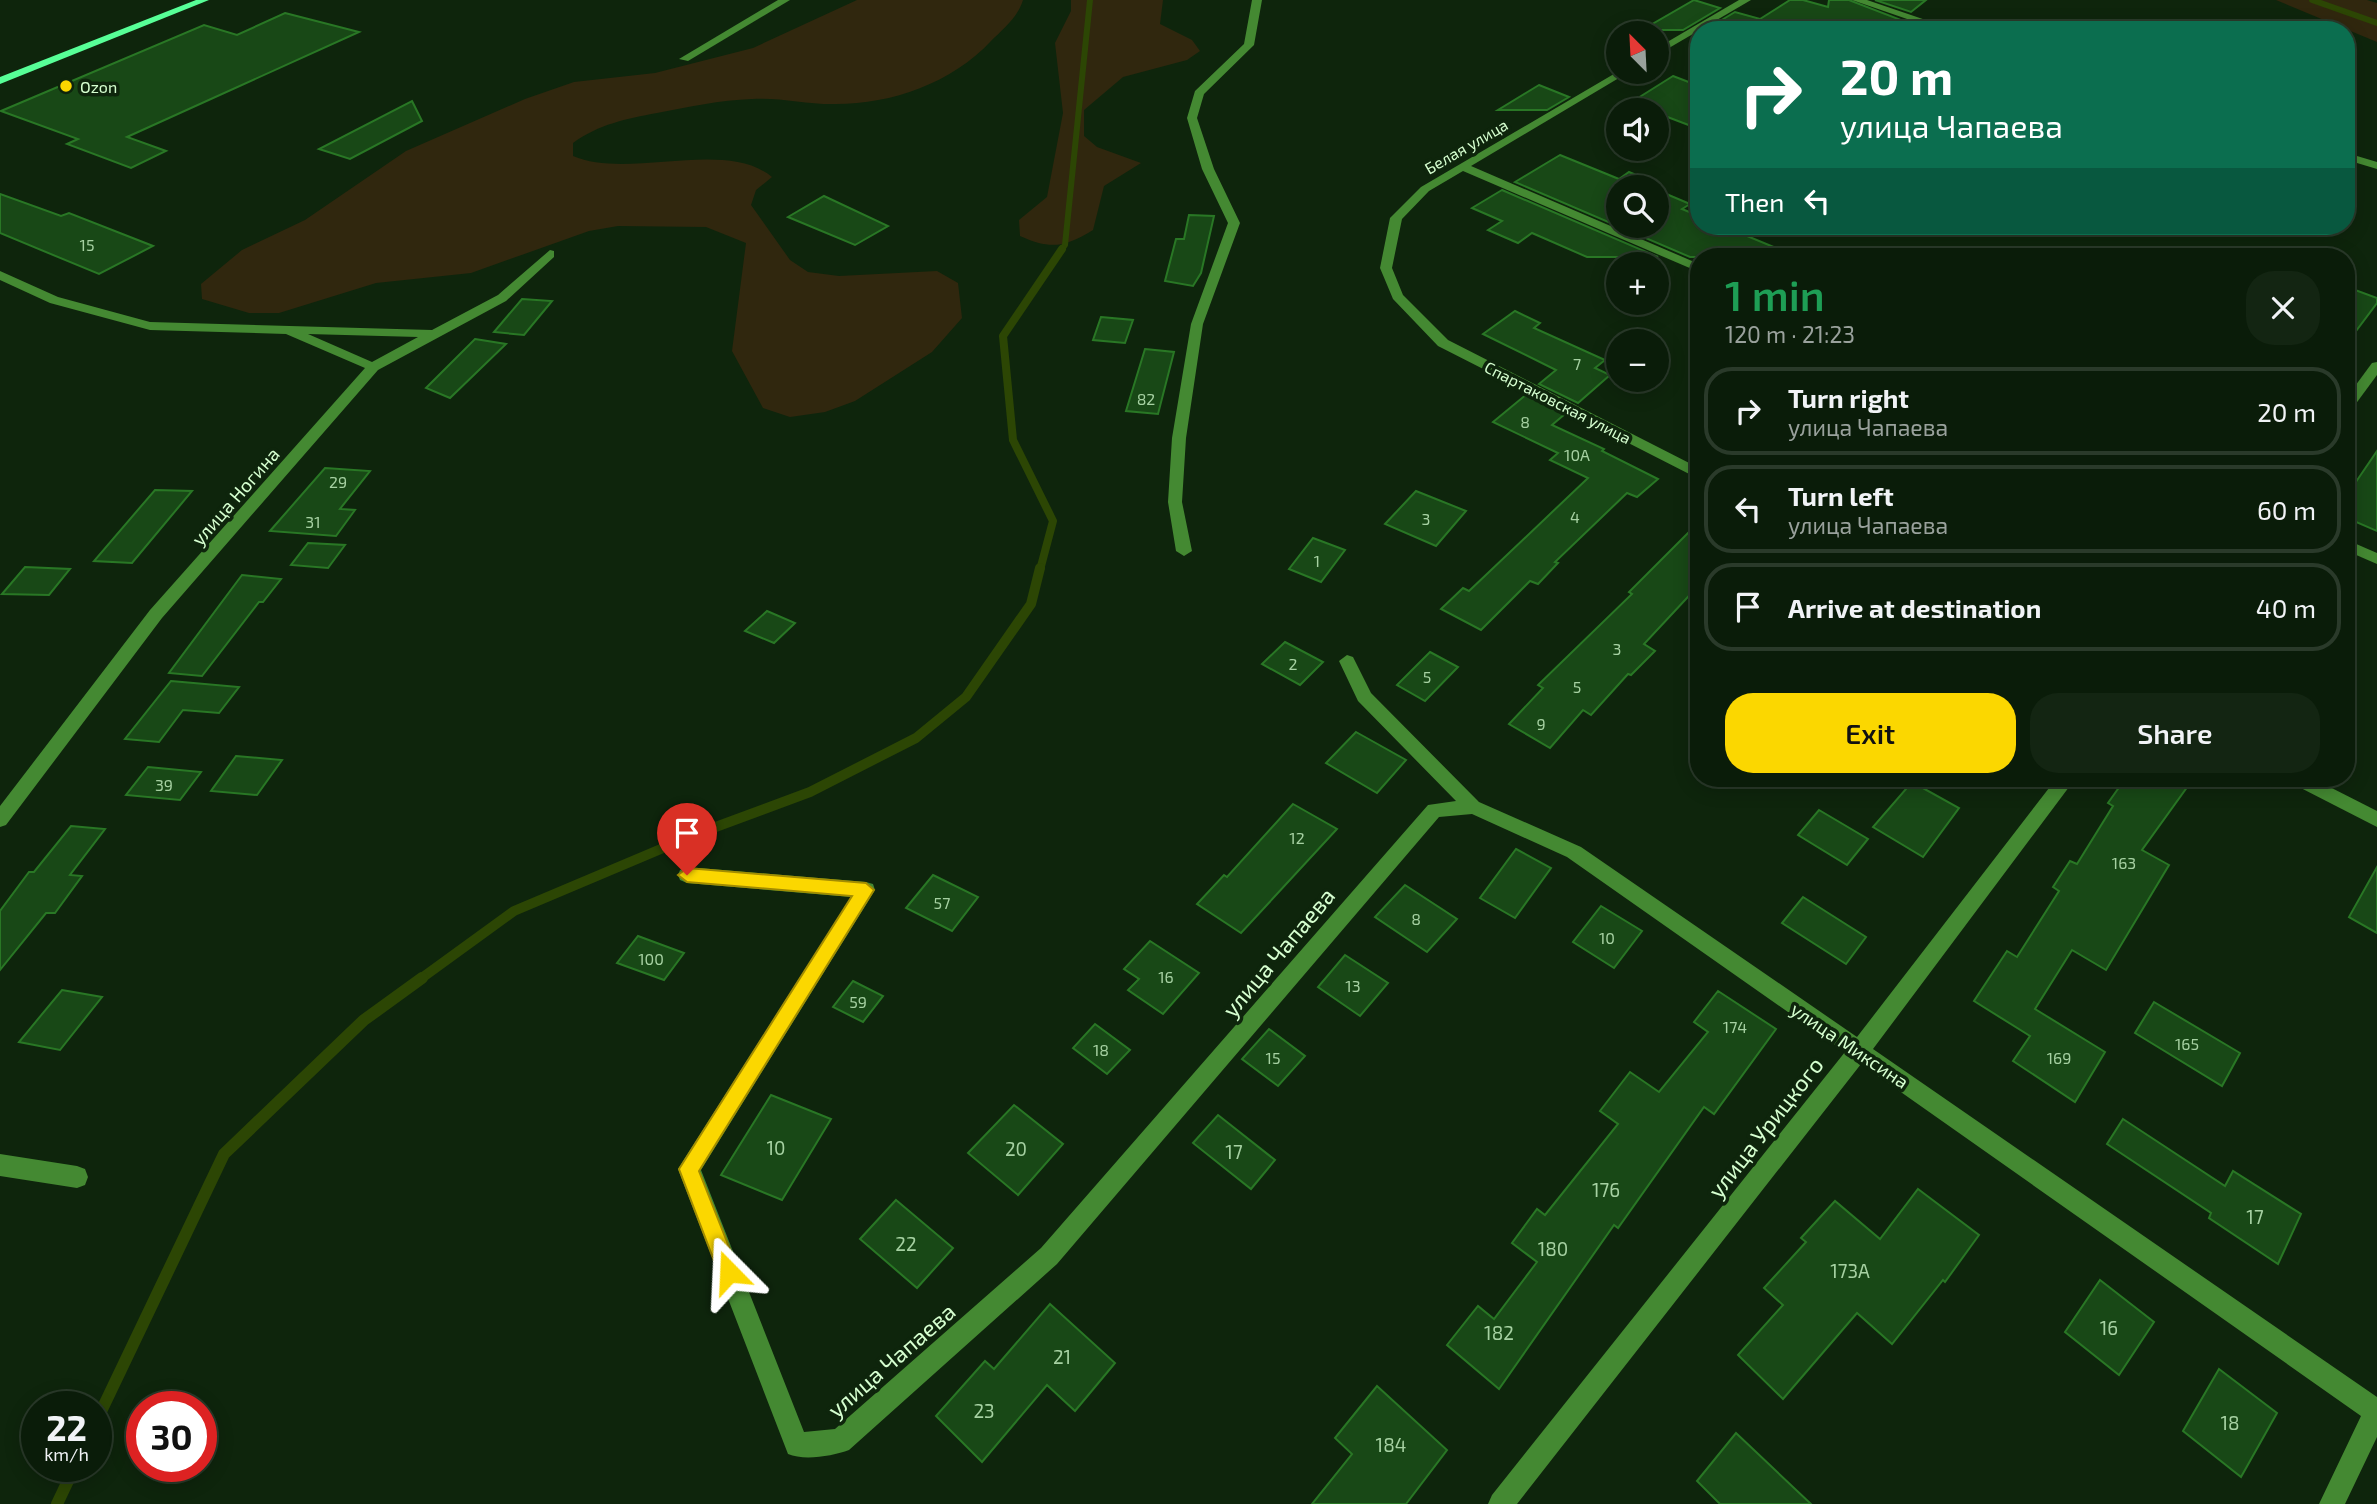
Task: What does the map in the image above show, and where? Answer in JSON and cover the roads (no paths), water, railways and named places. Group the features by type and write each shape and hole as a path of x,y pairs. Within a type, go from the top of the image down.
{"main road":[{"path":"0,81 204,0"}],"street":[{"path":"684,59 785,0"},
{"path":"1185,551 1175,502 1181,424 1197,324 1234,223 1208,169 1192,118 1199,93 1249,45 1257,0"},
{"path":"1710,21 1746,0"},
{"path":"1857,0 1922,21"},
{"path":"1670,44 1690,33"},
{"name":"Белая улица","path":"1422,324 1397,296 1386,268 1396,218 1425,189 1606,83"},
{"path":"2355,159 2377,166"},
{"path":"1462,167 1690,264"},
{"name":"улица Ногина","path":"0,820 156,614 373,367 502,298 550,254"},
{"path":"0,275 54,300 150,326 433,334"},
{"name":"Спартаковская улица","path":"1422,324 1443,343 1476,361 1690,469"},
{"path":"282,328 373,367"},
{"path":"2355,395 2377,366"},
{"path":"2355,549 2377,559"},
{"name":"улица Миксина","path":"1347,661 1364,697 1473,807 1574,852 1795,1009 1860,1049 2377,1412"},
{"name":"улица Урицкого","path":"1501,1504 1860,1049 2060,787"},
{"path":"2315,787 2377,820"},
{"name":"улица Чапаева","path":"687,875 866,890 689,1169 797,1445 840,1441 1049,1256 1434,810 1473,807"},
{"path":"0,1165 78,1177"},
{"path":"2332,1504 2377,1412"}],"waterway":[{"path":"1061,250 1065,245 1090,0"},
{"path":"2312,0 2377,23"},
{"path":"1040,570 1053,521 1013,440 1003,336 1062,249"},
{"path":"419,980 514,911 694,835 810,792 916,738 966,697 1031,604 1040,568"},
{"path":"111,1391 224,1154 364,1020 422,978"},
{"path":"57,1504 67,1482"}],"place":[{"name":"Ozon","path":"66,86"}]}
